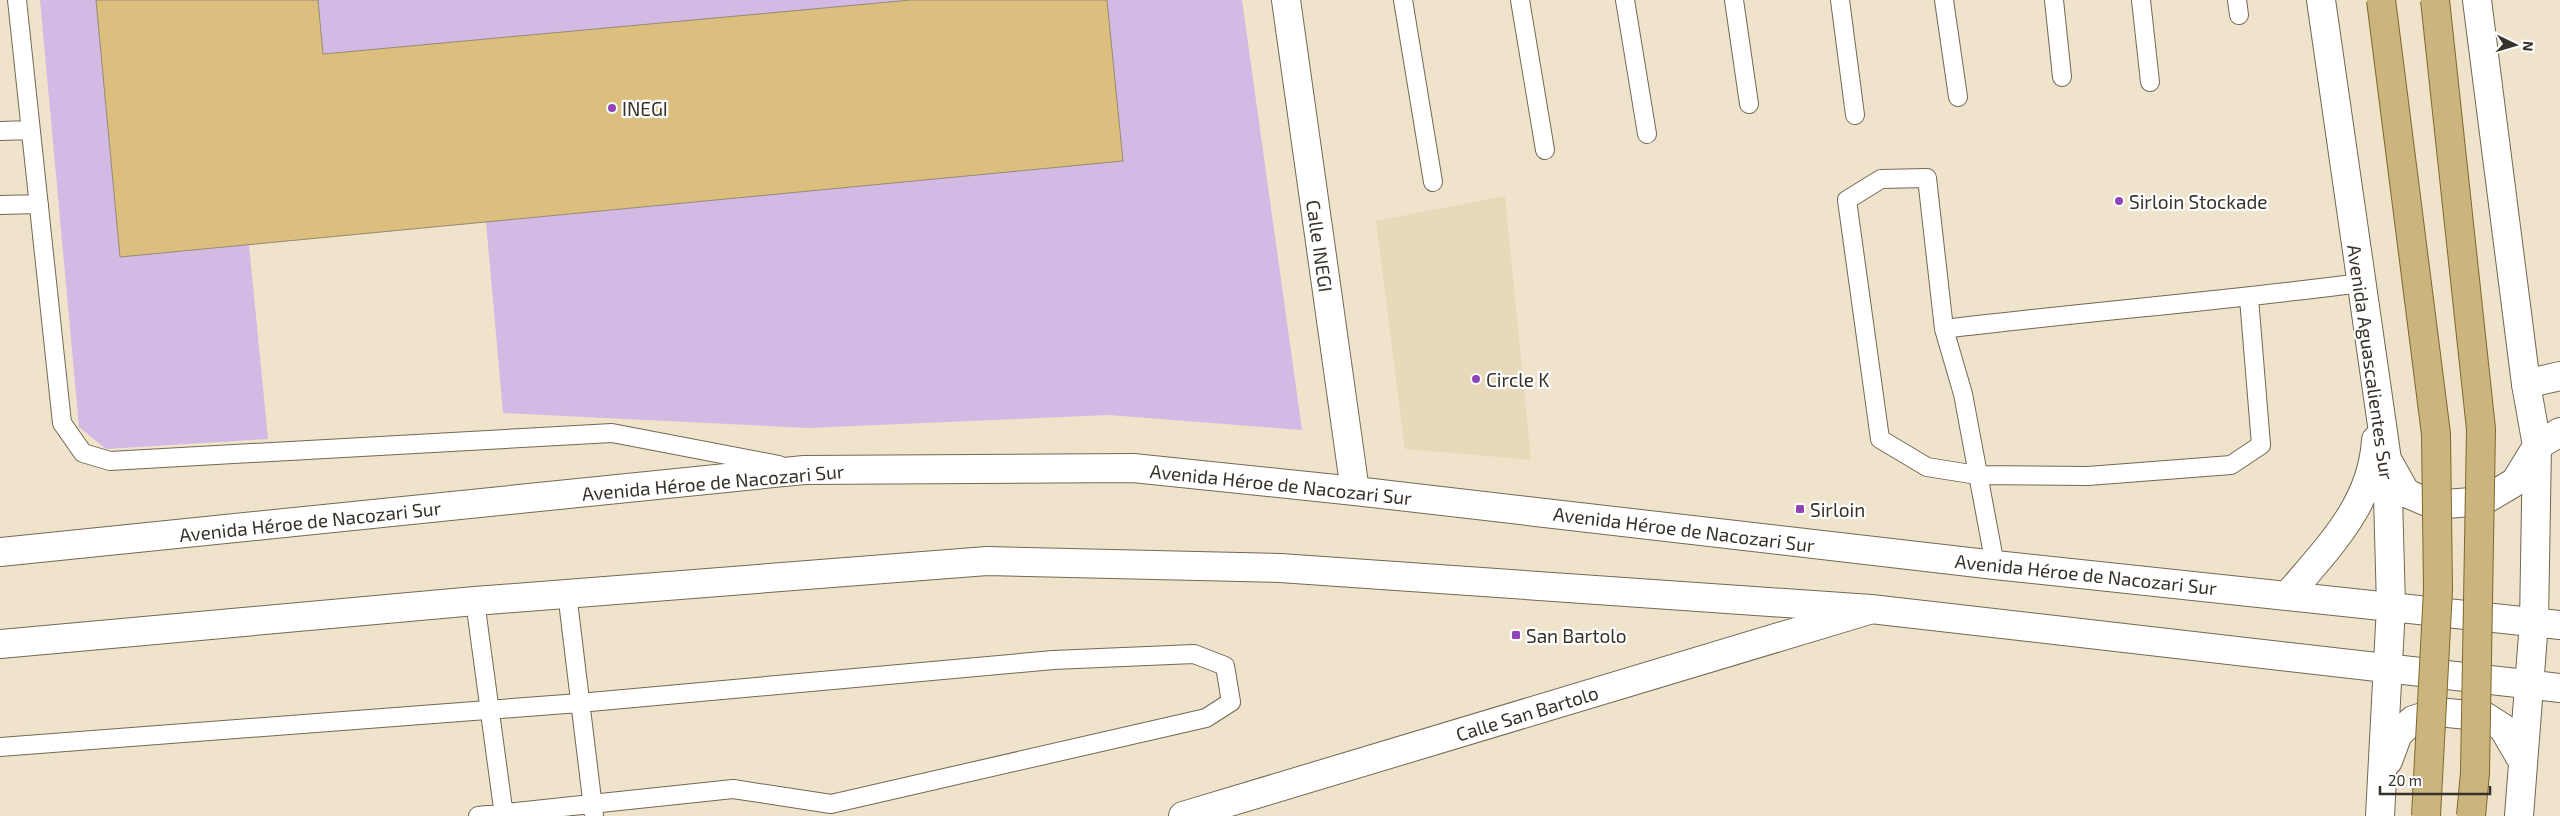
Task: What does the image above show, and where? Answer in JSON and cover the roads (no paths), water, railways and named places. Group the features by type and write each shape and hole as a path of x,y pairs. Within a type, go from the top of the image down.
{"main road":[{"name":"Calle INEGI","path":"1286,0 1355,491"},
{"name":"Avenida Aguascalientes Sur","path":"2321,0 2387,460 2391,606 2380,816"},
{"path":"2381,0 2436,434 2438,590 2426,816"},
{"path":"2435,0 2481,429 2474,773 2471,816"},
{"path":"2477,0 2526,384 2537,446 2547,623 2529,684 2519,816"},
{"path":"2526,384 2560,376"},
{"path":"2288,596 2346,526 2360,500 2370,473 2376,444 2376,386"},
{"path":"2387,460 2406,492 2434,505 2482,501 2515,482 2537,446 2560,432"},
{"name":"Avenida Héroe de Nacozari Sur","path":"0,552 804,470 1133,468 1355,491 1995,565 2547,623"},
{"path":"0,644 567,593 987,561 1280,568 1871,609 2560,688"},
{"name":"Calle San Bartolo","path":"1183,816 1871,609"},
{"path":"2383,768 2398,734 2413,720 2438,712 2486,717 2503,728 2523,762"}],"lane":[{"path":"17,0 62,423 83,453 110,461 612,433 804,470"},
{"path":"1403,0 1434,182"},
{"path":"1520,0 1545,150"},
{"path":"1625,0 1647,134"},
{"path":"1734,0 1749,104"},
{"path":"1840,0 1855,116"},
{"path":"1944,0 1958,97"},
{"path":"2054,0 2062,77"},
{"path":"2141,0 2150,82"},
{"path":"0,131 30,130"},
{"path":"1995,565 1977,476 1964,394 1944,329 1927,178 1881,179 1847,200 1880,439 1927,467 1977,476 2088,476 2231,465 2261,445 2249,298"},
{"path":"0,205 40,204"},
{"path":"1944,329 2069,314 2249,298 2362,283"},
{"path":"567,593 593,811"},
{"path":"475,601 504,815"},
{"path":"0,747 490,710 1053,660 1194,654 1225,666 1231,702 1206,718 830,804 733,789 593,811 478,816"},
{"path":"813,816 830,804"}],"place":[{"name":"INEGI","path":"612,108"},
{"name":"Sirloin Stockade","path":"2119,201"},
{"name":"Circle K","path":"1476,379"},
{"name":"Sirloin","path":"1800,509"},
{"name":"San Bartolo","path":"1516,635"}]}
